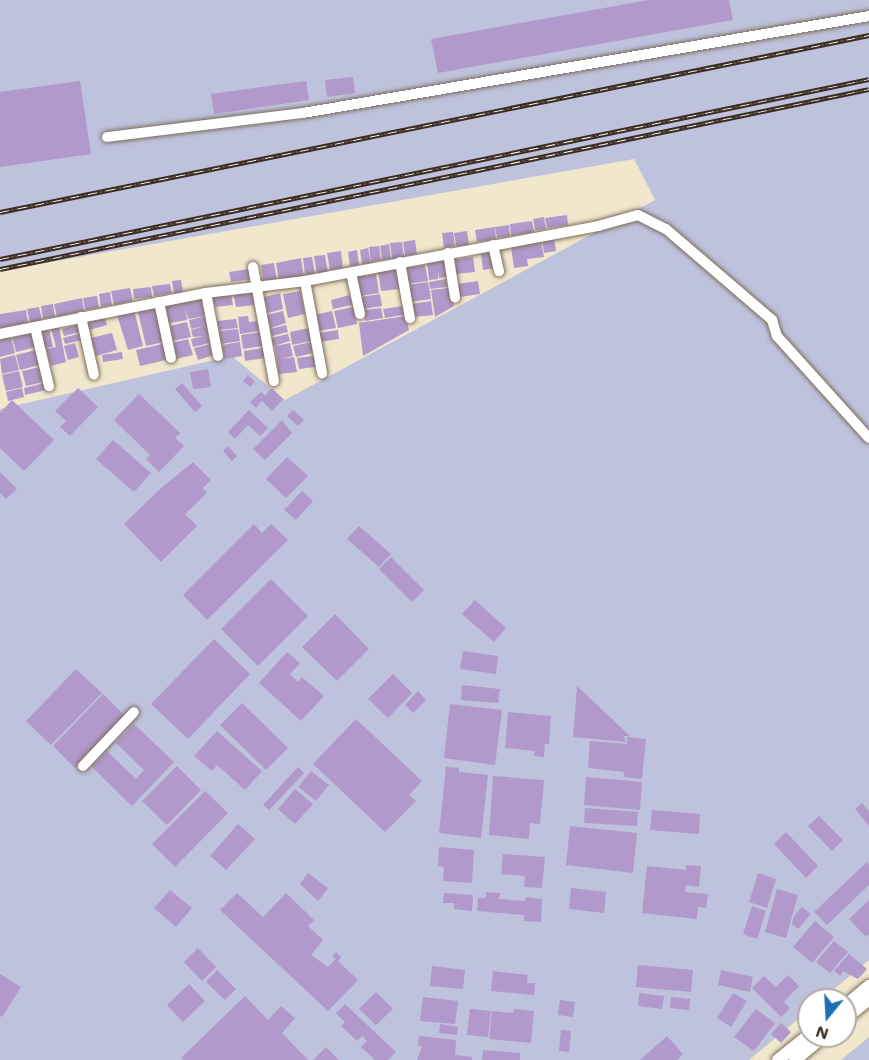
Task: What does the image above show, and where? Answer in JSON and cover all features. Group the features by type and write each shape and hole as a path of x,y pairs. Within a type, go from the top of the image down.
{"main road":[{"path":"857,996 869,986"},
{"path":"857,1009 869,999"},
{"path":"778,1060 797,1045"},
{"path":"795,1060 810,1048"}],"street":[{"path":"107,137 303,113 869,16"},
{"path":"0,334 206,293 256,286 266,288 351,273 598,226 638,215 666,229 772,320 777,336 869,438"},
{"path":"493,245 499,271"},
{"path":"448,253 455,297"},
{"path":"400,262 410,318"},
{"path":"253,267 274,381"},
{"path":"351,273 360,314"},
{"path":"305,281 322,373"},
{"path":"206,293 218,356"},
{"path":"159,302 171,358"},
{"path":"81,317 94,375"},
{"path":"34,327 49,386"},
{"path":"83,766 134,712"}],"shaded area":[{"path":"0,0 869,0 869,960 835,988 797,988 797,1020 749,1060 0,1060 0,409 232,356 285,400 655,200 634,159 0,271"},
{"path":"869,1037 869,1060 841,1060 857,1048"}],"building":[{"path":"649,0 729,0 733,20 438,73 431,39"},
{"path":"353,77 355,93 327,97 325,80"},
{"path":"80,81 91,154 0,167 0,92"},
{"path":"306,81 309,100 214,114 211,94"},
{"path":"567,215 568,225 547,228 545,218"},
{"path":"544,217 546,229 535,230 533,219"},
{"path":"532,221 534,232 511,236 510,224"},
{"path":"509,225 510,236 497,238 495,227"},
{"path":"495,227 496,239 477,242 475,230"},
{"path":"467,231 469,245 456,246 454,233"},
{"path":"453,232 455,246 444,248 442,233"},
{"path":"554,237 556,251 544,253 542,239"},
{"path":"415,240 417,254 405,256 403,242"},
{"path":"541,241 544,257 527,259 528,266 514,268 511,247"},
{"path":"402,242 404,257 392,259 390,243"},
{"path":"389,244 391,259 382,260 380,246"},
{"path":"379,246 381,260 371,262 369,247"},
{"path":"368,248 371,263 362,264 360,250"},
{"path":"357,250 359,265 350,266 348,252"},
{"path":"341,251 343,268 330,270 327,253"},
{"path":"493,252 495,268 483,270 481,254"},
{"path":"325,255 328,273 317,275 314,256"},
{"path":"312,257 315,274 305,276 303,258"},
{"path":"473,257 475,272 456,274 454,260"},
{"path":"301,258 304,277 279,281 276,263"},
{"path":"445,260 447,277 439,278 438,272 438,279 429,280 427,262"},
{"path":"274,263 277,281 264,283 261,265"},
{"path":"425,265 428,281 407,284 405,268"},
{"path":"396,268 400,289 381,291 378,270"},
{"path":"250,269 252,279 231,282 229,272"},
{"path":"376,274 379,293 360,296 357,277"},
{"path":"446,279 447,287 430,289 429,282"},
{"path":"181,280 183,292 174,294 172,281"},
{"path":"478,281 480,294 460,297 458,284"},
{"path":"428,282 431,299 410,302 407,285"},
{"path":"170,284 172,293 154,296 152,286"},
{"path":"151,287 152,297 134,299 133,289"},
{"path":"130,288 133,301 114,305 111,291"},
{"path":"449,288 454,306 435,317 431,290"},
{"path":"253,289 255,305 236,307 233,292"},
{"path":"300,291 305,314 288,318 283,294"},
{"path":"110,292 112,305 101,307 99,294"},
{"path":"280,293 283,309 268,313 264,297"},
{"path":"231,294 233,305 215,307 213,296"},
{"path":"380,294 382,306 363,309 361,297"},
{"path":"350,295 352,305 333,309 331,300"},
{"path":"97,296 99,308 85,310 83,298"},
{"path":"82,298 84,311 57,317 54,304"},
{"path":"202,299 206,316 188,319 185,308 187,320 169,323 165,306"},
{"path":"431,301 433,315 413,317 411,304"},
{"path":"53,304 55,317 43,319 41,306"},
{"path":"403,306 404,315 385,318 383,309"},
{"path":"39,307 42,320 30,323 27,309"},
{"path":"353,307 357,324 338,328 334,311"},
{"path":"156,308 164,342 146,346 138,312"},
{"path":"381,308 383,318 365,321 364,310"},
{"path":"26,310 28,323 0,328 0,314"},
{"path":"134,310 143,346 128,350 117,315"},
{"path":"283,311 286,323 271,328 267,315"},
{"path":"332,311 336,328 318,331 315,315"},
{"path":"207,316 210,343 193,347 191,339 204,336 193,337 191,330 205,326 191,329 189,320"},
{"path":"248,316 249,322 257,321 259,331 240,334 238,317"},
{"path":"406,316 409,330 363,356 359,323"},
{"path":"105,317 107,325 89,330 86,322"},
{"path":"236,319 238,328 219,330 217,321"},
{"path":"187,322 191,337 173,341 170,326"},
{"path":"78,325 80,332 64,336 62,329"},
{"path":"286,325 288,332 272,336 270,329"},
{"path":"59,327 66,362 51,366 46,349 56,347 51,329"},
{"path":"309,328 311,341 292,345 290,332"},
{"path":"49,329 53,347 45,348 41,331"},
{"path":"238,329 240,341 221,344 219,331"},
{"path":"338,330 339,339 319,342 318,333"},
{"path":"261,332 263,346 243,349 241,335"},
{"path":"32,333 36,347 16,352 12,338"},
{"path":"81,333 82,340 65,344 63,338"},
{"path":"112,333 117,350 96,356 91,338"},
{"path":"288,334 290,341 274,346 271,338"},
{"path":"11,337 15,353 0,357 0,340"},
{"path":"188,339 193,355 176,359 172,343"},
{"path":"240,342 242,356 224,359 222,345"},
{"path":"311,342 313,353 296,357 293,346"},
{"path":"75,343 79,357 68,360 64,346"},
{"path":"290,343 293,356 282,359 294,357 297,372 279,374 275,346"},
{"path":"163,344 166,360 140,366 136,350"},
{"path":"210,344 214,355 198,360 194,348"},
{"path":"263,348 265,358 245,361 244,351"},
{"path":"36,350 40,365 20,370 16,355"},
{"path":"122,352 123,359 103,362 102,355"},
{"path":"15,355 19,370 2,374 0,359"},
{"path":"314,356 315,367 299,369 297,358"},
{"path":"40,367 44,382 26,386 22,371"},
{"path":"208,369 211,387 193,389 190,372"},
{"path":"19,371 23,387 6,391 2,375"},
{"path":"248,375 255,382 250,387 243,381"},
{"path":"45,383 46,390 25,395 24,388"},
{"path":"182,383 202,406 195,412 175,389"},
{"path":"22,388 24,397 8,401 6,392"},
{"path":"78,388 98,407 70,436 60,427 66,421 55,411"},
{"path":"272,388 283,399 272,411 262,401 256,408 250,402 261,392 265,396"},
{"path":"139,394 180,433 175,438 184,446 159,472 146,459 150,455 114,420"},
{"path":"12,400 54,440 24,471 0,448 0,413"},
{"path":"249,410 268,428 260,436 248,425 235,439 228,432"},
{"path":"293,410 304,420 298,426 287,416"},
{"path":"282,420 292,433 265,460 253,449"},
{"path":"113,440 151,473 134,492 96,459"},
{"path":"228,446 237,456 232,461 223,451"},
{"path":"287,457 308,476 286,498 266,479"},
{"path":"193,462 211,480 203,488 207,493 185,514 197,526 161,562 124,524 160,489"},
{"path":"0,472 17,489 6,499 0,493"},
{"path":"302,491 313,501 296,520 284,510"},
{"path":"254,524 262,533 271,524 288,540 207,620 183,595"},
{"path":"359,526 391,554 379,567 347,539"},
{"path":"391,557 424,590 412,602 379,569"},
{"path":"271,579 308,616 258,666 221,629"},
{"path":"475,600 506,628 494,642 462,614"},
{"path":"335,614 369,649 337,681 302,647"},
{"path":"214,639 250,674 188,739 151,704"},
{"path":"463,651 498,656 496,674 460,669"},
{"path":"287,652 300,663 290,674 298,682 302,677 324,696 301,721 259,683"},
{"path":"76,669 102,693 51,745 26,721"},
{"path":"393,674 412,693 388,718 368,699"},
{"path":"462,685 500,689 498,703 461,700"},
{"path":"577,686 630,736 624,736 626,742 573,737"},
{"path":"418,691 426,700 413,713 405,705"},
{"path":"103,694 125,716 75,768 53,746"},
{"path":"242,703 288,748 266,770 220,725"},
{"path":"450,704 502,710 495,765 444,758"},
{"path":"508,712 551,716 549,744 545,744 544,757 534,756 535,751 505,748"},
{"path":"356,719 422,781 409,795 416,801 385,832 313,764"},
{"path":"134,724 174,762 132,806 92,767 107,751 136,779 144,770 116,743"},
{"path":"217,731 262,771 245,790 217,765 212,771 194,756"},
{"path":"627,737 646,739 642,779 624,777 624,772 588,768 590,741 627,744"},
{"path":"177,766 201,790 167,825 142,801"},
{"path":"298,767 304,773 269,810 263,805"},
{"path":"446,767 459,768 459,772 488,775 481,838 439,833"},
{"path":"311,771 329,785 316,801 298,787"},
{"path":"493,776 544,780 540,824 530,823 529,839 489,835"},
{"path":"586,777 642,782 640,810 584,805"},
{"path":"295,789 313,804 295,824 278,809"},
{"path":"205,791 228,813 175,867 152,844"},
{"path":"862,803 869,811 869,826 855,809"},
{"path":"585,808 638,812 637,826 584,823"},
{"path":"652,810 700,814 699,834 650,830"},
{"path":"819,816 843,840 832,851 808,826"},
{"path":"238,824 255,839 226,870 210,856"},
{"path":"570,826 637,833 633,873 566,865"},
{"path":"786,832 818,866 806,878 774,844"},
{"path":"439,847 474,850 472,883 443,881 444,867 438,866"},
{"path":"503,854 545,857 542,888 524,887 525,876 501,874"},
{"path":"867,862 869,885 827,925 814,912"},
{"path":"686,865 701,866 699,887 686,885 685,892 708,894 706,908 698,907 697,919 642,913 647,866 686,870"},
{"path":"308,873 328,888 318,901 300,884"},
{"path":"758,873 776,879 767,908 749,902"},
{"path":"571,888 606,892 604,913 569,909"},
{"path":"777,889 798,895 786,938 765,932"},
{"path":"170,890 192,908 176,927 154,908"},
{"path":"486,892 500,893 499,899 525,901 526,897 542,899 541,922 524,921 524,915 477,911 478,898 486,898"},
{"path":"237,893 263,917 286,893 314,920 308,926 323,940 311,955 328,967 336,959 332,957 336,952 341,957 338,961 358,980 328,1011 220,910"},
{"path":"444,893 473,895 472,911 454,909 454,903 443,903"},
{"path":"869,900 869,934 866,937 849,919"},
{"path":"752,906 766,911 757,939 743,934"},
{"path":"802,907 811,914 798,929 792,924 794,916"},
{"path":"815,921 834,937 812,963 793,947"},
{"path":"834,941 848,952 830,973 816,962"},
{"path":"198,948 216,967 202,981 184,962"},
{"path":"849,954 867,969 858,979 843,971 840,976 834,971"},
{"path":"638,965 693,970 691,992 636,987"},
{"path":"432,966 465,970 463,989 430,986"},
{"path":"217,970 236,989 225,1000 206,982"},
{"path":"721,970 753,977 750,992 718,985"},
{"path":"493,971 528,975 527,983 535,983 534,995 491,991"},
{"path":"0,974 21,987 2,1017 0,1016"},
{"path":"788,975 799,986 784,1002 790,1008 781,1017 752,988 764,976 776,987"},
{"path":"189,984 205,1001 183,1022 167,1005"},
{"path":"376,992 393,1009 376,1025 359,1009"},
{"path":"639,993 664,996 662,1009 638,1006"},
{"path":"733,993 747,1001 731,1027 717,1018"},
{"path":"245,996 268,1020 281,1006 295,1018 282,1033 308,1060 184,1060 181,1058"},
{"path":"423,997 458,1001 455,1024 420,1021"},
{"path":"671,997 690,999 689,1010 670,1008"},
{"path":"560,1000 575,1002 573,1017 558,1015"},
{"path":"345,1004 396,1052 388,1060 375,1060 361,1047 367,1041 362,1036 357,1041 341,1026 345,1022 336,1013"},
{"path":"470,1009 491,1011 488,1037 467,1035"},
{"path":"514,1009 534,1011 531,1043 489,1039 492,1011 513,1013"},
{"path":"756,1009 775,1023 754,1051 734,1037"},
{"path":"781,1023 791,1032 781,1043 771,1034"},
{"path":"440,1024 458,1027 457,1035 439,1033"},
{"path":"561,1030 571,1031 569,1052 559,1051"},
{"path":"419,1036 456,1040 455,1055 472,1057 472,1060 417,1060 422,1046 418,1046"},
{"path":"667,1036 683,1054 677,1060 640,1060"},
{"path":"326,1047 339,1060 313,1060"},
{"path":"483,1050 520,1053 520,1060 482,1060"}],"railway":[{"path":"0,212 869,35"},
{"path":"0,259 869,79"},
{"path":"0,269 869,89"}]}
